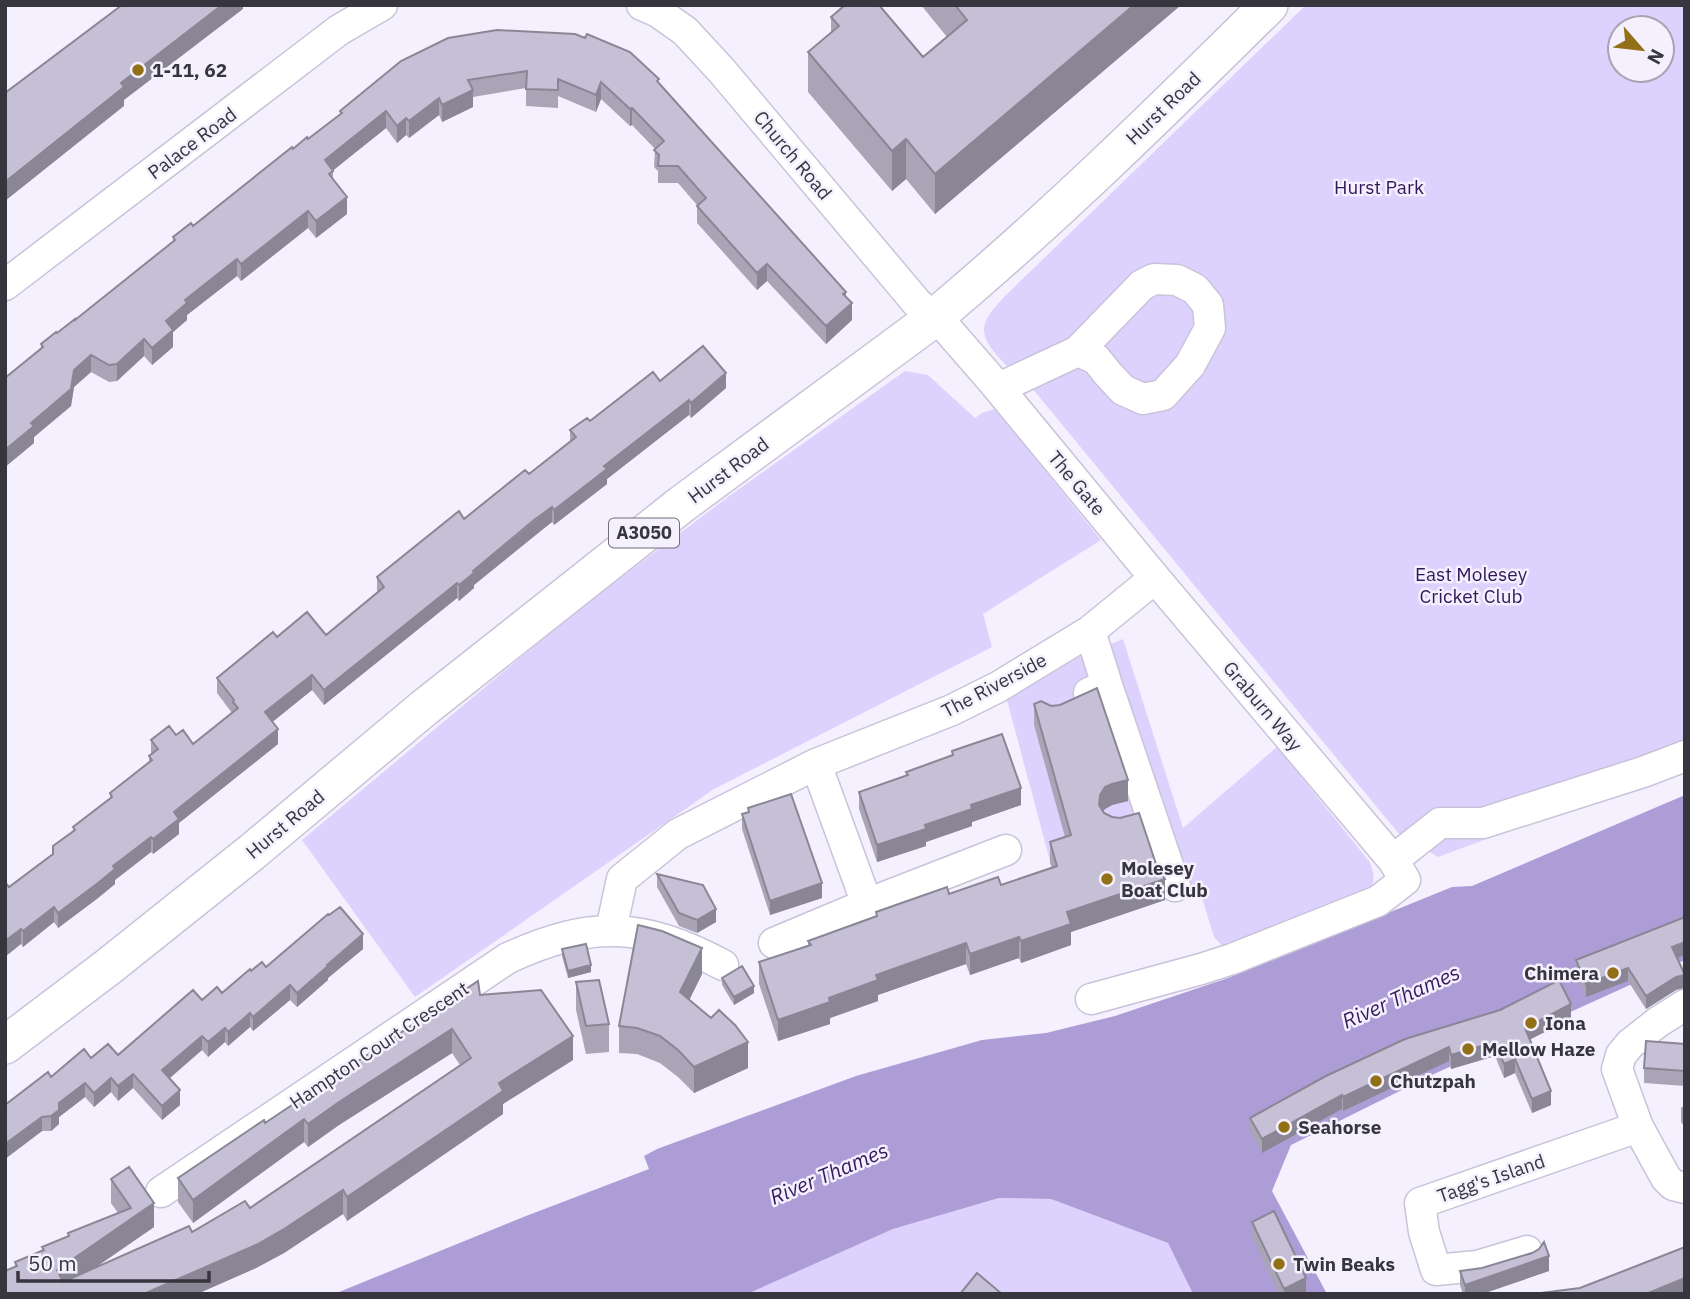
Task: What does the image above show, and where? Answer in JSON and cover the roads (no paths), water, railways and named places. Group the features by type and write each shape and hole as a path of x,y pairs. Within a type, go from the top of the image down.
{"main road":[{"name":"Hurst Road","path":"5,1045 232,868 424,708 671,512 934,318 1083,185 1269,5"}],"street":[{"name":"Palace Road","path":"5,285 339,30 382,5"},
{"name":"Church Road","path":"642,5 658,12 685,31 917,303 934,318"},
{"path":"934,318 999,388 1078,351 1142,285 1154,279 1177,280 1195,289 1208,305 1210,328 1190,365 1163,395 1143,399 1123,390 1096,359 1078,351"},
{"name":"The Gate","path":"999,388 1118,532"},
{"name":"Graburn Way","path":"1118,532 1399,870"},
{"name":"The Riverside","path":"611,930 622,879 678,834 817,764 952,710 998,687 1090,631 1154,578"},
{"path":"1090,631 1107,685 1139,817 1175,886"},
{"path":"1063,705 1107,685"},
{"path":"1091,999 1232,959 1378,901 1399,870 1440,823 1483,823 1685,756"},
{"path":"817,764 867,904"},
{"path":"774,943 1006,850"},
{"name":"Hampton Court Crescent","path":"161,1192 508,958 538,944 572,935 611,930 639,932 667,939 723,965"},
{"path":"1685,1005 1658,1021 1630,1044 1621,1055 1617,1069 1638,1127 1667,1178 1673,1185 1685,1188"},
{"name":"Tagg's Island","path":"1527,1251 1478,1266 1436,1270 1424,1232 1420,1203 1638,1127"}],"water":[{"name":"River Thames","path":"1685,795 1685,960 1436,1073 1291,1145 1272,1191 1327,1294 1193,1294 1168,1243 1051,1199 999,1198 893,1229 747,1294 334,1294 649,1169 644,1156 657,1149 856,1076 982,1040 1046,1033 1115,1016 1228,978 1452,887 1472,886"}],"place":[{"name":"1-11, 62","path":"138,70"},
{"name":"Molesey Boat Club","path":"1107,879"},
{"name":"Chimera","path":"1613,973"},
{"name":"Iona","path":"1531,1023"},
{"name":"Mellow Haze","path":"1468,1049"},
{"name":"Chutzpah","path":"1376,1081"},
{"name":"Seahorse","path":"1284,1127"},
{"name":"Twin Beaks","path":"1279,1264"}],"park label":[{"name":"Hurst Park","path":"1379,187"},
{"name":"East Molesey Cricket Club","path":"1471,585"}]}
